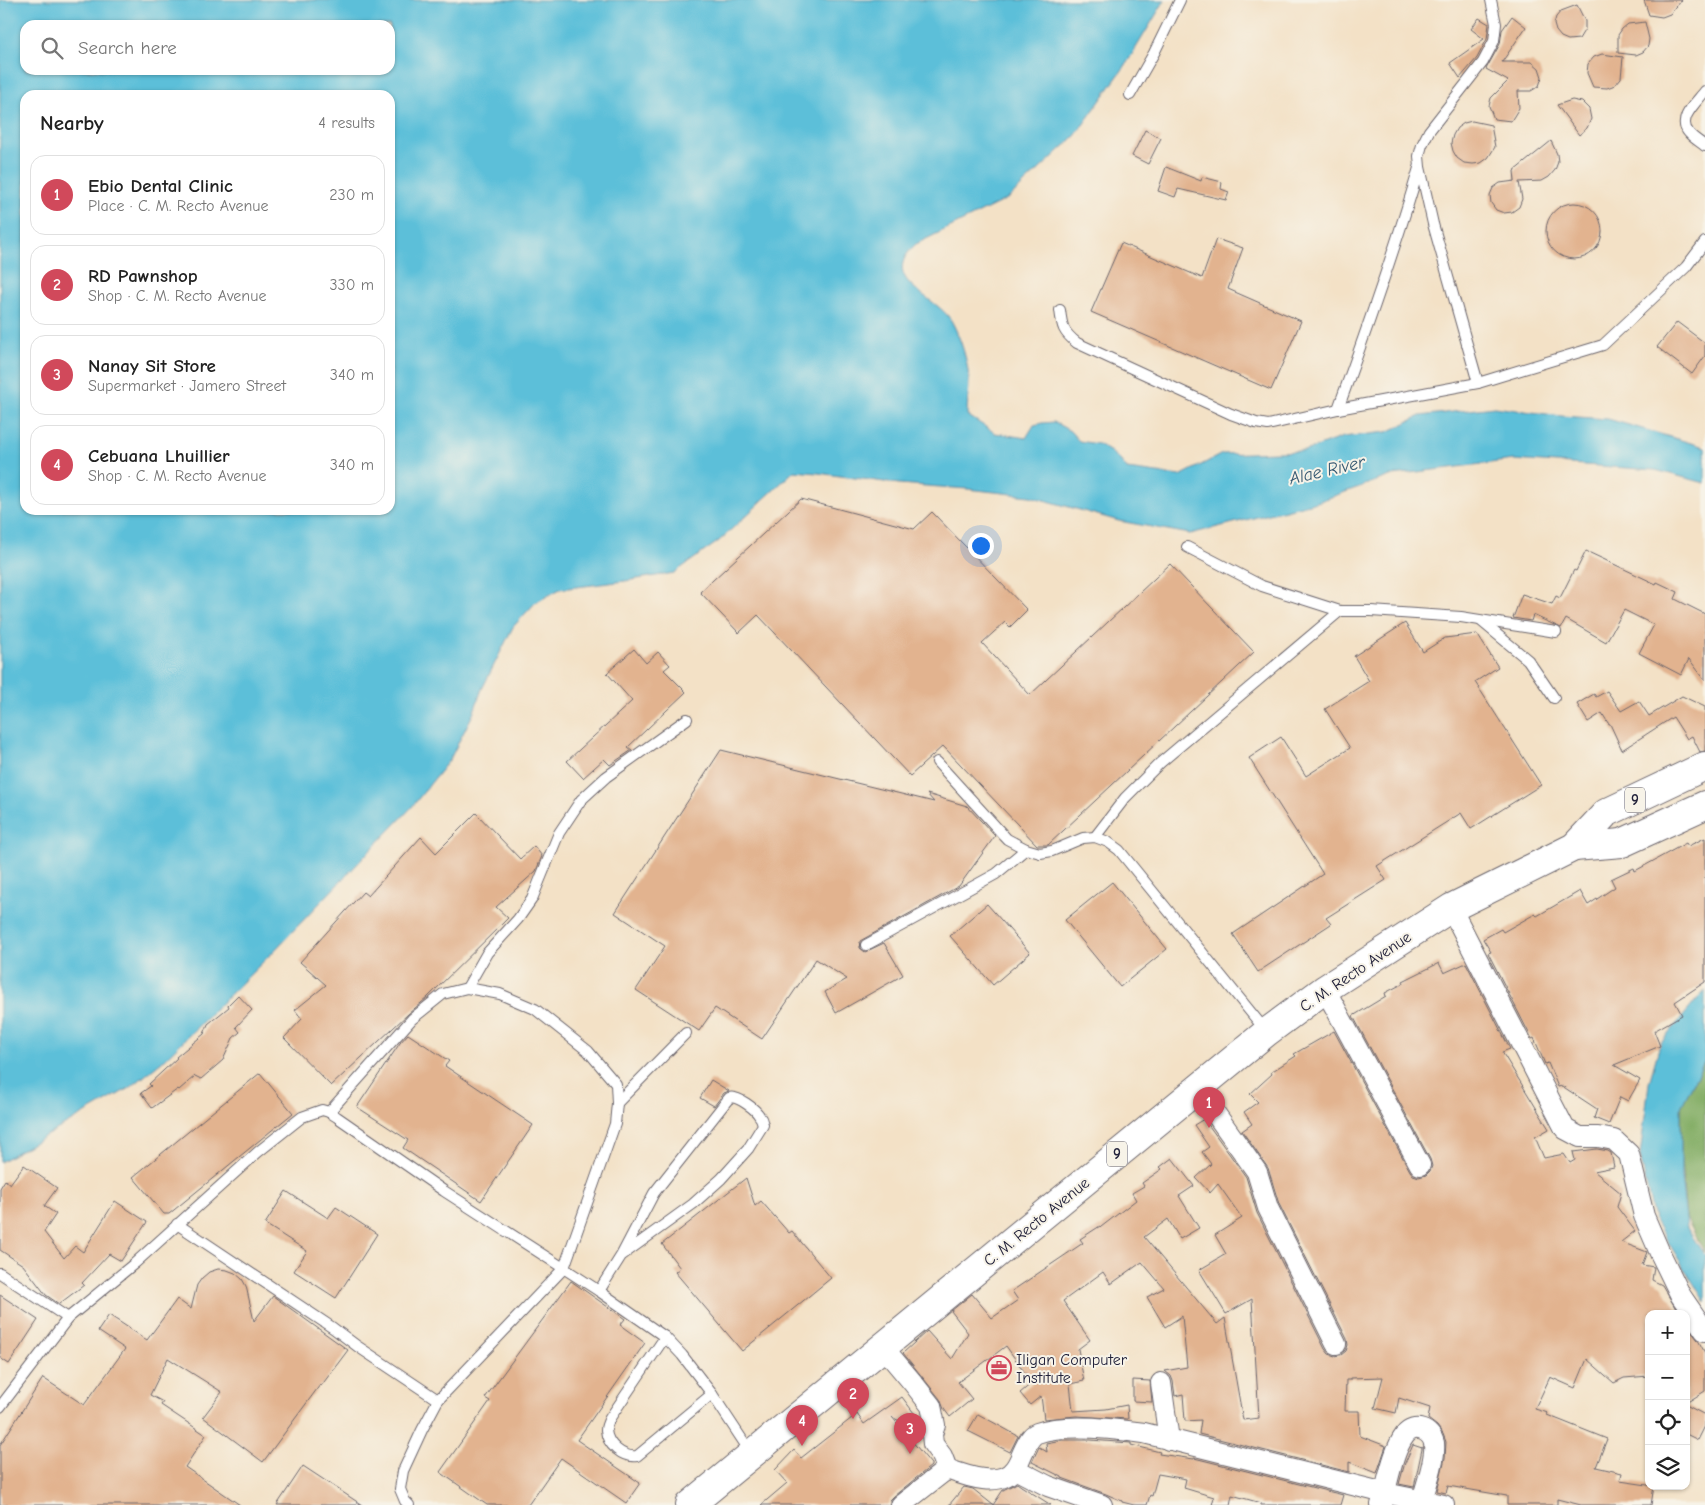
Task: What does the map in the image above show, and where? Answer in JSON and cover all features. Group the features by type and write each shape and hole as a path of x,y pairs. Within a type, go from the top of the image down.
{"highway":[{"name":"C. M. Recto Avenue","path":"690,1505 1267,1032 1325,989 1450,908 1574,847 1606,813 1705,766"},
{"name":"C. M. Recto Avenue","path":"1574,847 1622,844 1705,805"}],"street":[{"path":"1450,908 1565,1129 1580,1137 1598,1137 1614,1140 1629,1154 1644,1216 1681,1296 1705,1331"},
{"path":"1325,989 1420,1165"},
{"path":"1198,1089 1256,1172 1268,1208 1336,1344"},
{"path":"882,1346 931,1406 935,1425 932,1434 933,1444 942,1456 947,1469"},
{"path":"1161,1383 1169,1440"},
{"path":"947,1469 979,1479 993,1480 1015,1469 1027,1443 1032,1436 1038,1433 1062,1429 1122,1430 1144,1433 1383,1499 1422,1501 1444,1505"},
{"path":"1383,1499 1402,1440 1406,1433 1412,1429 1423,1429 1430,1434 1434,1442 1434,1452 1422,1501"},
{"path":"901,1505 947,1469"},
{"path":"1015,1469 1048,1486 1102,1505"}],"lane":[{"path":"1130,95 1154,53 1180,0"},
{"path":"1338,409 1402,226 1420,167 1422,145 1429,131 1482,62 1494,41 1496,24 1491,0"},
{"path":"1705,91 1684,120 1685,127 1689,133 1705,146"},
{"path":"1420,167 1433,224 1478,383"},
{"path":"1060,310 1066,334 1077,343 1231,414 1256,423 1268,425 1338,409 1478,383 1604,345 1686,267 1705,242"},
{"path":"1187,547 1262,586 1340,611 1371,611 1461,617 1556,632"},
{"path":"1095,837 1125,798 1160,763 1340,611"},
{"path":"1480,620 1528,660 1554,698"},
{"path":"467,988 487,953 518,919 532,899 559,833 581,800 606,777 687,719"},
{"path":"937,762 1007,839 1026,849 1040,853 1052,851 1083,838 1095,837 1108,842 1119,850 1267,1032"},
{"path":"866,944 996,874 1026,849"},
{"path":"329,1112 412,1019 443,994 467,988 500,994 535,1009 588,1051 616,1084 615,1124 564,1268 438,1400 403,1471 400,1489 405,1501 409,1505"},
{"path":"617,1103 686,1034"},
{"path":"599,1290 621,1256 654,1193 729,1098 732,1096 738,1098 760,1115 763,1125 748,1149 721,1179 693,1204 621,1256"},
{"path":"0,1406 68,1318 136,1263 258,1152 302,1116 322,1110 329,1112 444,1191 599,1290 665,1337 682,1355 712,1394 752,1454"},
{"path":"177,1224 438,1400"},
{"path":"0,1273 68,1318"},
{"path":"665,1337 610,1418 606,1428 608,1438 616,1450 631,1457 637,1456 712,1394"}],"green space":[{"path":"1705,1061 1705,1253 1686,1218 1681,1160 1681,1107"}],"water":[{"name":"Alae River","path":"0,0 1165,0 1125,66 1075,136 1009,198 916,244 905,257 902,268 906,278 913,287 945,312 958,336 966,358 968,373 967,415 995,433 1026,438 1034,425 1054,422 1070,431 1079,441 1098,444 1111,452 1127,469 1180,476 1222,454 1305,451 1343,437 1387,432 1420,416 1494,407 1562,416 1608,419 1705,447 1705,483 1655,470 1514,460 1393,475 1317,502 1190,534 1119,521 1030,496 899,484 794,471 719,541 674,573 560,589 535,603 513,627 450,759 411,808 270,955 163,1061 131,1087 0,1162"},
{"path":"1705,990 1705,1060 1681,1107 1681,1177 1687,1228 1705,1256 1705,1302 1654,1219 1640,1156 1649,1083 1660,1044"}],"building":[{"path":"1644,0 1682,0 1670,14 1662,17 1649,15"},
{"path":"1577,5 1585,21 1585,29 1579,39 1568,40 1561,37 1556,31 1554,24 1556,17 1561,11"},
{"path":"1512,16 1526,27 1502,62 1532,62 1539,68 1542,77 1539,86 1531,91 1518,91 1519,108 1511,121 1494,119 1489,106 1491,98 1508,81 1486,69 1500,44 1502,30"},
{"path":"1479,18 1489,24 1487,39 1477,58 1460,78 1450,63 1484,39 1471,29"},
{"path":"1645,22 1649,39 1648,46 1643,52 1636,55 1618,53 1618,35 1622,29 1628,24"},
{"path":"1602,54 1623,57 1621,78 1615,85 1607,88 1593,87 1587,73 1588,64 1594,57"},
{"path":"1572,100 1582,102 1589,109 1591,119 1587,128 1579,135 1557,105"},
{"path":"1472,121 1491,125 1495,147 1488,158 1481,163 1473,164 1464,163 1457,158 1451,143 1457,128 1464,123"},
{"path":"1145,130 1161,138 1148,164 1132,156"},
{"path":"1551,141 1557,154 1558,162 1555,170 1542,181 1519,182 1522,199 1519,207 1512,212 1504,213 1496,210 1491,203 1490,195 1493,188 1500,183 1515,181 1514,171"},
{"path":"1166,167 1201,181 1202,177 1222,182 1221,189 1229,192 1226,200 1178,189 1175,197 1158,191"},
{"path":"1574,203 1585,205 1594,211 1600,220 1602,231 1600,242 1594,251 1585,257 1574,259 1563,257 1554,251 1548,242 1546,231 1548,220 1554,211 1563,205"},
{"path":"1216,239 1243,248 1228,289 1301,321 1271,390 1091,312 1121,243 1202,278"},
{"path":"1677,322 1705,343 1705,356 1692,374 1657,347"},
{"path":"801,499 914,529 932,512 1027,610 1010,627 1005,622 982,643 1030,695 1170,564 1254,652 1048,845 1037,845 943,746 910,776 758,615 739,633 700,592"},
{"path":"1586,551 1656,584 1657,582 1678,592 1675,599 1705,614 1705,680 1689,659 1681,675 1639,653 1654,625 1624,610 1606,642 1566,619 1561,628 1533,615 1531,621 1513,618 1522,594 1552,604 1556,596 1560,598"},
{"path":"1405,623 1423,652 1445,638 1477,634 1498,667 1475,682 1541,785 1471,829 1461,813 1377,866 1386,880 1326,918 1331,924 1258,972 1233,934 1323,874 1249,758 1281,737 1306,776 1350,748 1325,709 1369,681 1354,656"},
{"path":"634,649 646,663 658,652 670,665 664,670 686,692 628,747 632,750 610,765 604,759 583,778 567,761 632,701 607,673"},
{"path":"1607,691 1621,711 1639,701 1649,716 1682,696 1705,707 1705,751 1700,752 1692,736 1687,739 1673,717 1622,750 1610,724 1602,713 1588,722 1577,704 1594,694 1596,697"},
{"path":"721,750 934,802 927,794 967,806 995,836 959,886 860,941 860,948 865,952 884,943 903,975 836,1013 825,992 847,979 816,959 762,1039 715,1008 699,1031 636,990 665,946 615,913"},
{"path":"476,813 520,859 534,846 542,856 536,871 496,907 508,918 427,998 331,1086 284,1038 302,1019 295,1010 326,985 300,962 363,892 368,896 421,837 436,853"},
{"path":"1705,838 1705,982 1675,1002 1682,1015 1654,1031 1660,1046 1614,1065 1640,1080 1628,1101 1620,1097 1609,1124 1594,1118 1597,1109 1562,1086 1558,1087 1548,1063 1545,1064 1534,1038 1532,1039 1488,953 1491,952 1483,939 1501,929 1503,932 1535,914 1537,916 1580,891 1588,905 1615,887 1611,879 1634,868 1635,871 1686,843 1688,846"},
{"path":"1112,882 1167,949 1120,987 1065,920"},
{"path":"987,904 1030,953 993,985 950,936"},
{"path":"1439,963 1444,973 1466,963 1510,1049 1502,1052 1549,1129 1535,1137 1544,1158 1564,1154 1570,1163 1575,1160 1573,1152 1597,1149 1611,1153 1614,1167 1594,1171 1621,1193 1617,1207 1635,1231 1621,1242 1647,1252 1642,1265 1654,1267 1652,1280 1662,1285 1677,1310 1645,1310 1645,1376 1624,1378 1614,1383 1587,1359 1575,1388 1550,1377 1535,1409 1607,1439 1596,1467 1622,1473 1620,1481 1645,1485 1645,1490 1653,1490 1651,1505 1581,1505 1557,1499 1557,1505 1507,1505 1507,1496 1448,1486 1446,1493 1437,1491 1445,1458 1446,1442 1443,1434 1428,1419 1430,1408 1399,1398 1396,1413 1375,1408 1383,1377 1350,1378 1350,1380 1346,1380 1345,1411 1359,1411 1360,1436 1386,1446 1377,1473 1349,1462 1349,1472 1199,1434 1201,1420 1185,1421 1183,1394 1175,1396 1171,1376 1165,1371 1187,1367 1182,1316 1165,1327 1147,1297 1164,1288 1142,1262 1111,1284 1103,1272 1063,1301 1090,1340 1078,1349 1084,1381 1070,1384 1073,1411 1106,1409 1127,1405 1128,1419 1076,1416 1044,1419 1041,1396 1030,1405 1020,1393 1032,1383 1006,1346 958,1382 972,1399 950,1417 940,1399 903,1353 927,1331 952,1359 968,1333 951,1311 972,1294 992,1318 1018,1300 1012,1291 1083,1243 1080,1239 1101,1227 1136,1200 1132,1193 1144,1186 1142,1183 1162,1169 1160,1167 1172,1158 1194,1186 1179,1196 1199,1228 1180,1239 1168,1219 1144,1237 1217,1324 1225,1318 1243,1420 1259,1418 1252,1299 1226,1314 1199,1270 1226,1254 1215,1235 1242,1218 1218,1184 1210,1193 1196,1178 1211,1164 1202,1152 1209,1147 1194,1125 1204,1119 1246,1177 1257,1213 1325,1349 1329,1354 1335,1356 1341,1355 1346,1351 1347,1339 1279,1204 1268,1168 1242,1131 1252,1124 1244,1112 1258,1102 1250,1094 1272,1074 1271,1072 1296,1056 1294,1054 1334,1031 1410,1171 1413,1175 1419,1177 1426,1175 1432,1166 1430,1159 1353,1016 1386,996 1385,993 1404,983 1403,981"},
{"path":"238,995 252,1010 236,1027 240,1032 233,1038 223,1060 201,1079 195,1076 179,1090 152,1108 141,1093 151,1086 149,1084 176,1057 204,1034 208,1024 229,1007 228,1005"},
{"path":"408,1034 449,1061 445,1066 533,1125 481,1201 403,1148 408,1140 357,1107"},
{"path":"260,1073 293,1113 169,1214 164,1214 133,1177"},
{"path":"711,1080 729,1091 724,1093 714,1106 700,1098"},
{"path":"24,1165 57,1188 44,1206 56,1214 44,1232 64,1258 75,1246 83,1252 115,1201 147,1222 121,1261 109,1254 82,1283 84,1285 59,1304 46,1295 23,1265 0,1250 0,1188 5,1180 10,1184"},
{"path":"746,1178 755,1206 761,1201 789,1233 792,1231 831,1278 742,1351 675,1272 680,1268 662,1244"},
{"path":"286,1191 328,1218 336,1207 377,1234 336,1298 294,1271 307,1251 265,1224"},
{"path":"218,1269 235,1273 242,1279 246,1286 254,1321 273,1296 348,1350 263,1462 203,1417 222,1392 168,1358 150,1395 163,1402 161,1405 206,1435 185,1467 240,1505 0,1505 0,1445 43,1378 84,1405 125,1349 98,1331 109,1315 147,1340 177,1299 191,1309 197,1285 209,1272"},
{"path":"571,1281 625,1319 620,1325 645,1343 577,1440 640,1483 626,1503 561,1458 528,1505 487,1505 440,1472 490,1401 485,1398"},
{"path":"0,1295 38,1320 9,1364 0,1358"},
{"path":"1690,1330 1705,1353 1705,1391 1690,1400"},
{"path":"1133,1380 1150,1381 1152,1402 1133,1401"},
{"path":"902,1397 923,1425 920,1432 892,1417 931,1466 894,1496 890,1500 889,1505 761,1505 787,1483 775,1470 794,1450 801,1458 857,1414 864,1424"},
{"path":"1690,1407 1705,1415 1705,1426 1698,1440 1690,1436"},
{"path":"978,1414 1018,1436 1010,1452 968,1431"},
{"path":"1062,1440 1131,1443 1131,1445 1160,1452 1159,1454 1194,1458 1343,1495 1340,1505 1261,1505 1261,1503 1232,1495 1230,1505 1212,1505 1214,1497 1184,1488 1186,1479 1158,1474 1152,1496 1150,1495 1147,1505 1134,1505 1062,1478 1032,1462 1039,1447 1047,1452 1046,1443"},
{"path":"1413,1445 1422,1448 1414,1487 1399,1484"},
{"path":"303,1466 362,1505 277,1505"},
{"path":"1017,1483 1051,1505 993,1505 1003,1490"},
{"path":"964,1487 973,1489 993,1505 949,1505"}],"place":[{"name":"Ebio Dental Clinic","path":"1209,1128"},
{"name":"Iligan Computer Institute","path":"999,1368"},
{"name":"RD Pawnshop","path":"853,1419"},
{"name":"Cebuana Lhuillier","path":"802,1446"},
{"name":"Nanay Sit Store","path":"910,1454"}]}
